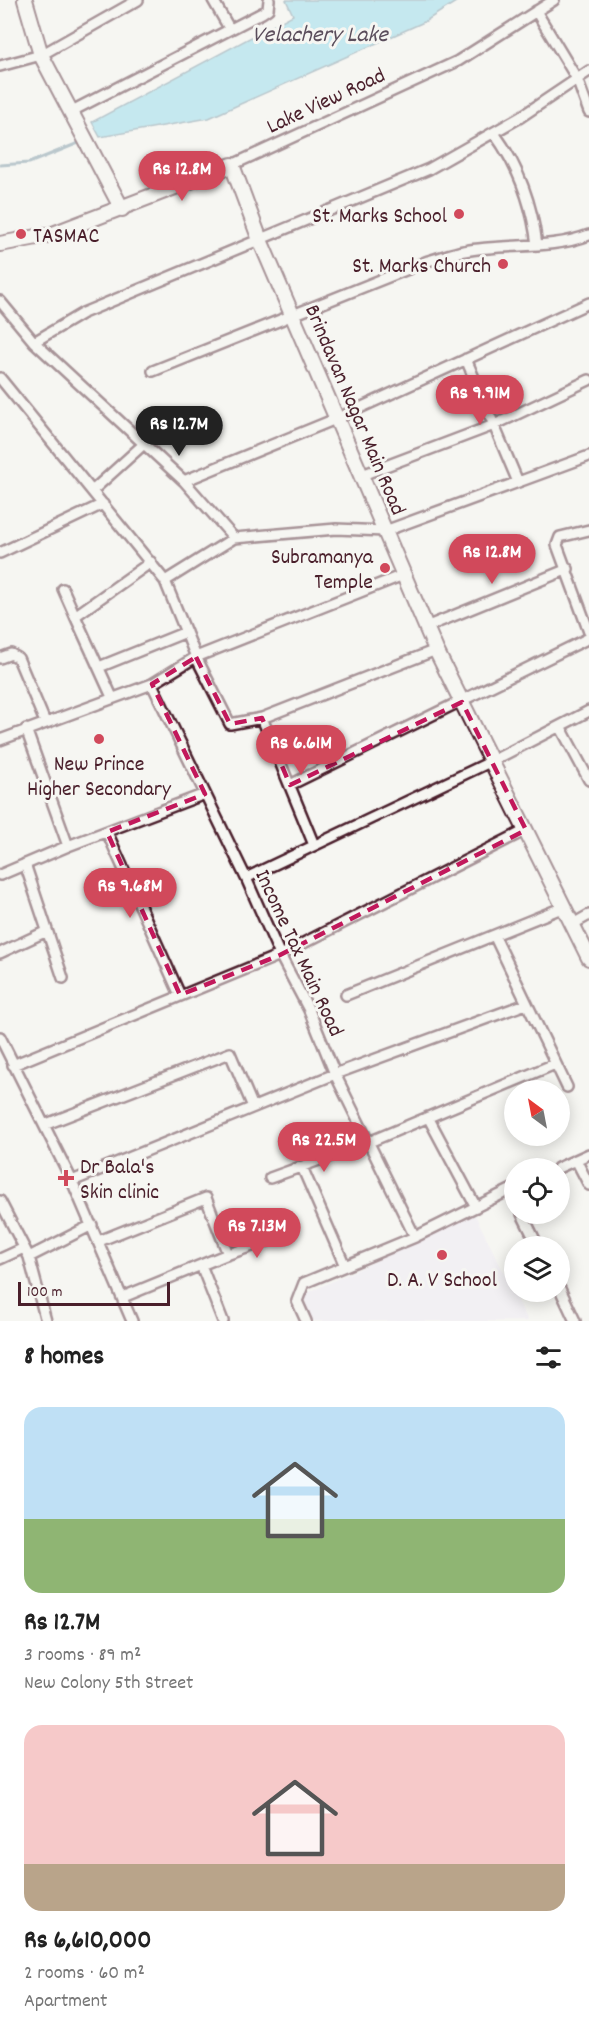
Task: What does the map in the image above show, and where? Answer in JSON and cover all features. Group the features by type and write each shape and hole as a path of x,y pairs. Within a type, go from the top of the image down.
{"street":[{"path":"25,0 41,55 122,209"},
{"path":"0,66 41,55 138,0"},
{"path":"213,0 229,28"},
{"path":"72,111 262,13 268,9 269,0"},
{"name":"Lake View Road","path":"0,244 53,234 232,165 458,61 554,0"},
{"path":"536,11 577,79 589,112"},
{"path":"34,342 83,313 429,169 494,133 589,70"},
{"path":"494,133 510,155 522,181 533,215 537,245"},
{"name":"Brindavan Nagar Main Road","path":"232,165 260,240 294,313 436,650 589,958"},
{"path":"153,371 294,313 446,256 464,251 537,245 589,235"},
{"path":"0,301 34,342 184,481 234,538"},
{"path":"184,481 338,418 589,303"},
{"path":"466,359 518,482"},
{"path":"1,380 165,581 196,657 230,724 262,718 436,650"},
{"path":"362,475 494,425 589,380"},
{"path":"92,491 145,443"},
{"path":"165,581 234,538 336,529 385,531 589,456"},
{"path":"0,553 103,504"},
{"path":"589,530 560,537 557,545 568,569 589,632"},
{"path":"75,616 151,562"},
{"path":"426,627 568,569"},
{"path":"0,740 152,684 196,657 403,575"},
{"path":"63,589 112,698"},
{"path":"99,667 186,632"},
{"path":"290,785 589,638"},
{"path":"0,658 11,654 18,658 45,722"},
{"name":"Income Tax Main Road","path":"152,684 246,878 280,955 309,1010 334,1074 415,1237"},
{"path":"246,878 490,762 589,711"},
{"path":"262,718 314,845"},
{"path":"560,726 589,780"},
{"path":"26,729 68,846"},
{"path":"0,875 68,846 206,794"},
{"path":"13,1065 280,955 526,830"},
{"path":"107,831 180,995"},
{"path":"26,864 63,978"},
{"path":"346,995 495,937 564,907"},
{"path":"573,924 589,915"},
{"path":"0,954 46,931"},
{"path":"495,937 563,1080"},
{"path":"72,1181 334,1074 526,1004"},
{"path":"0,1037 72,1181 132,1321"},
{"path":"44,1125 230,1053 253,1107"},
{"path":"270,1178 369,1142 555,1064"},
{"path":"428,1117 476,1207"},
{"path":"570,1163 589,1154"},
{"path":"576,1160 589,1185"},
{"path":"302,1167 345,1266"},
{"path":"306,1321 297,1301 304,1283 415,1237 476,1207 504,1196"},
{"path":"99,1241 206,1198 228,1254"},
{"path":"0,1201 27,1252 46,1321"},
{"path":"0,1259 27,1252 92,1225"},
{"path":"123,1297 228,1254 276,1238"},
{"path":"201,1265 223,1321"},
{"path":"566,1302 575,1321"}],"highlighted area":[{"path":"196,657 230,724 262,718 290,785 462,702 526,830 280,955 180,995 107,832 205,794 152,684"}],"shaded area":[{"name":"D. A. V School","path":"475,1215 504,1273 504,1302 518,1302 528,1321 312,1321 303,1295"}],"water":[{"name":"Velachery Lake","path":"286,0 459,0 424,22 209,118 100,137 92,122 293,15"}],"waterway":[{"path":"0,165 29,163 81,142"}],"place":[{"name":"St. Marks School","path":"459,214"},
{"name":"TASMAC","path":"21,234"},
{"name":"St. Marks Church","path":"503,264"},
{"name":"Subramanya Temple","path":"385,568"},
{"name":"New Prince Higher Secondary","path":"99,739"},
{"name":"Dr Bala's Skin clinic","path":"66,1178"},
{"name":"D. A. V School","path":"442,1255"}]}
